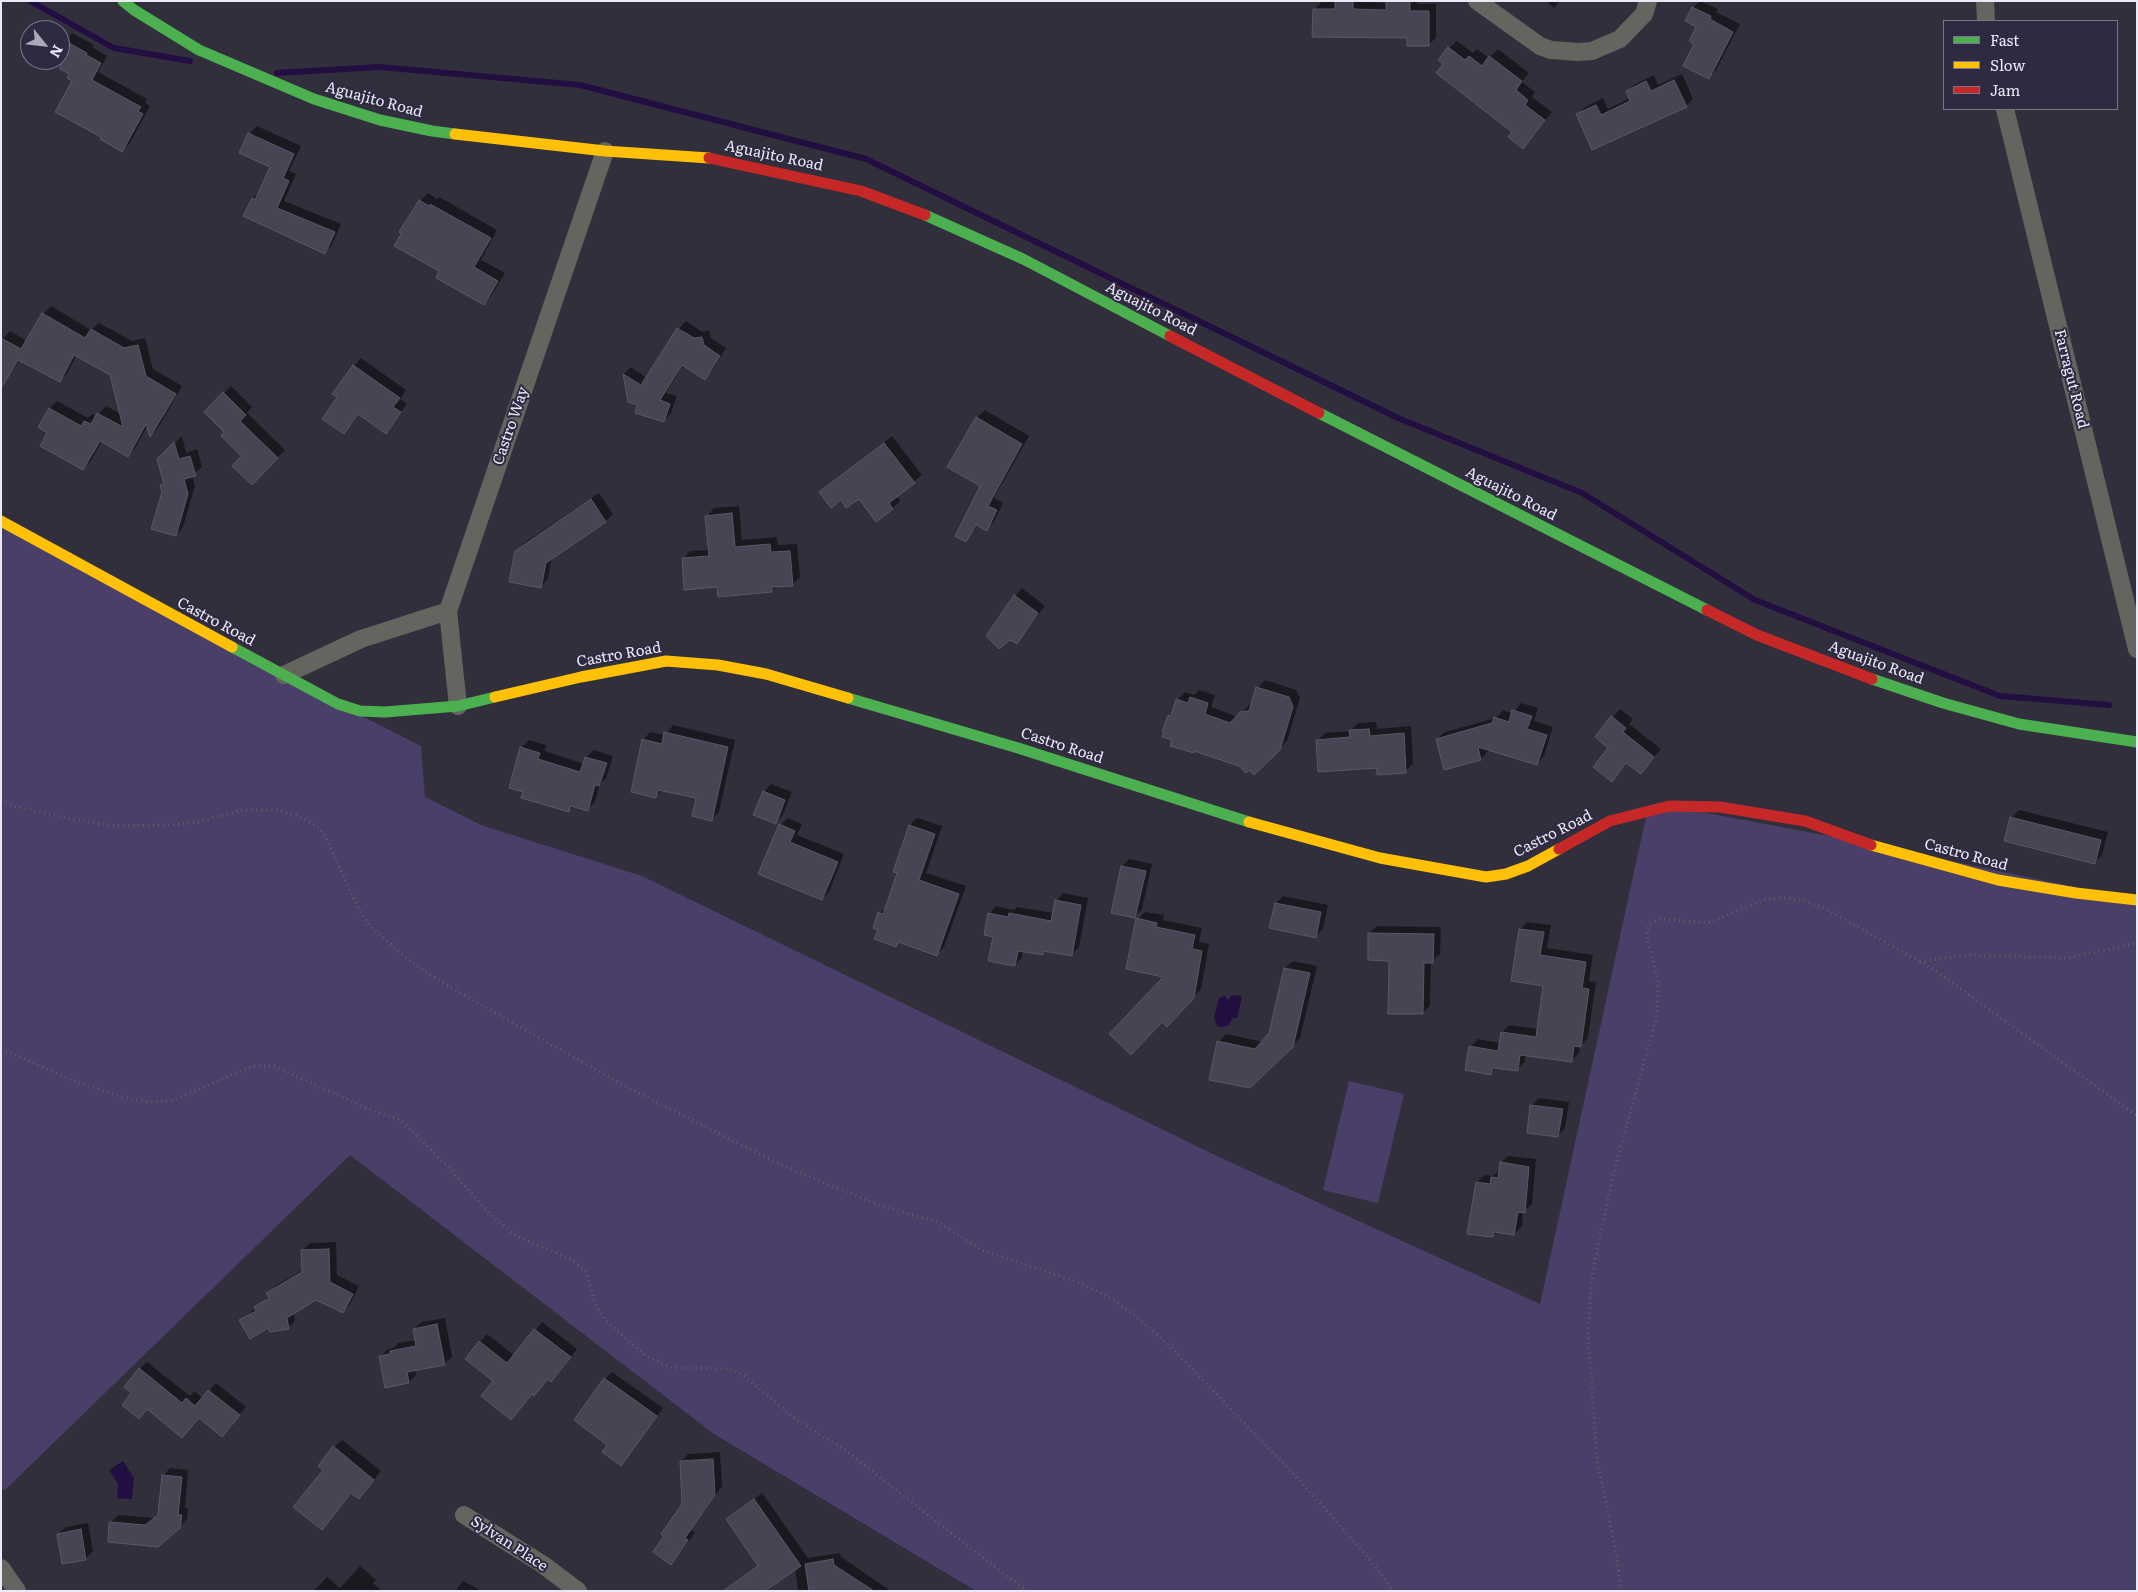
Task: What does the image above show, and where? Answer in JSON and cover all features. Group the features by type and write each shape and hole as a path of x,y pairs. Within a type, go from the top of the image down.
{"street":[{"name":"Aguajito Road","path":"123,1 134,10 199,50 314,99 380,120 432,131 605,151 718,159 861,191 938,220 1022,259 1400,455 1757,635 1859,674 1944,703 2019,724 2137,742"},
{"path":"1476,1 1540,46 1551,50 1578,52 1592,51 1620,40 1644,14 1648,1"},
{"path":"1985,1 1986,20"},
{"name":"Farragut Road","path":"2005,110 2137,649"},
{"name":"Castro Way","path":"458,706 448,611 605,151"},
{"name":"Castro Road","path":"1,521 112,584 338,704 360,711 384,712 458,706 581,677 666,661 718,664 766,674 1018,748 1260,826 1380,858 1468,875 1486,877 1506,874 1528,866 1610,821 1669,806 1720,807 1805,821 1856,841 1998,880 2076,893 2137,900"},
{"path":"284,675 361,639 448,611"},
{"name":"Sylvan Place","path":"464,1515 542,1564 578,1591"},
{"path":"1,1568 17,1591"}],"path":[{"path":"1,801 18,808 116,826 172,825 198,822 243,810 278,810 299,816 310,822 319,828 326,838 362,914 371,927 409,960 441,982 615,1081 779,1164 878,1205 938,1222 981,1250 1078,1282 1109,1297 1136,1316 1171,1347 1303,1484 1371,1561 1394,1591"},
{"path":"1621,1591 1618,1558 1597,1459 1588,1333 1591,1285 1601,1231 1617,1161 1657,1015 1658,981 1647,937 1648,926 1655,920 1661,919 1707,923 1767,899 1786,898 1804,901 1822,908 1920,962 1968,993 2137,1116"},
{"path":"1920,962 1964,955 2068,958 2137,943"},
{"path":"1,1049 71,1080 122,1097 148,1102 171,1101 253,1066 274,1066 368,1109 401,1120 446,1165 493,1217 516,1236 570,1259 586,1272 597,1308 607,1322 646,1356 672,1368 728,1369 742,1374 797,1420 846,1450 1028,1591"}],"shaded area":[{"path":"1,521 338,704 421,746 425,797 481,825 642,876 1219,1157 1540,1304 1647,812 1669,806 1856,841 2137,900 2137,1591 976,1591 714,1434 350,1155 5,1490 1,1488"},
{"path":"1238,995 1242,997 1237,1018 1233,1018 1228,1026 1219,1027 1214,1017 1219,998 1225,996 1228,1000 1231,996"},
{"path":"1349,1081 1404,1094 1378,1203 1323,1190"},
{"path":"123,1461 134,1478 132,1499 117,1498 118,1484 109,1470"}],"building":[{"path":"1335,1 1353,1 1353,9 1386,10 1386,1 1410,1 1410,11 1429,11 1429,46 1407,46 1407,38 1312,37 1313,9 1335,9"},
{"path":"1692,7 1711,16 1710,19 1733,32 1709,79 1683,66 1694,44 1689,41 1696,27 1685,21"},
{"path":"70,44 101,63 92,80 141,107 138,111 143,114 122,152 100,139 101,137 55,112 72,81 67,78 69,74 62,70 70,70"},
{"path":"1448,47 1465,60 1469,56 1482,66 1489,56 1522,81 1516,90 1528,100 1525,105 1545,120 1523,149 1508,137 1512,132 1436,73 1443,64 1438,60"},
{"path":"1674,80 1687,107 1592,150 1576,114 1596,105 1601,115 1630,101 1626,91 1646,81 1651,91"},
{"path":"248,133 294,154 283,178 289,181 277,208 335,232 325,254 243,216 252,198 255,200 270,167 239,153"},
{"path":"419,200 429,206 430,204 491,238 474,267 498,281 484,305 436,278 439,271 394,246 401,234 399,232"},
{"path":"42,313 85,338 91,329 124,348 138,345 146,376 176,394 150,437 146,424 128,457 100,441 83,470 40,446 47,433 38,427 49,408 81,426 84,421 91,424 97,413 123,427 110,375 74,355 60,382 18,360 1,389 1,338 21,349"},
{"path":"677,328 694,338 702,337 704,345 720,356 705,380 682,365 660,400 670,404 664,422 635,413 637,405 628,402 623,374 641,385"},
{"path":"353,365 400,398 393,407 401,412 386,434 358,414 344,434 322,419 337,397 332,394"},
{"path":"223,392 246,415 240,421 278,458 252,485 232,466 241,456 221,436 224,432 204,412"},
{"path":"976,417 1022,444 988,506 997,510 987,531 976,525 966,542 955,536 980,486 947,467"},
{"path":"174,442 179,459 190,456 196,476 184,479 188,494 176,536 151,529 162,492 160,485 164,484 157,459"},
{"path":"884,443 915,483 889,503 893,509 876,522 859,499 846,508 841,500 831,508 819,492"},
{"path":"591,499 606,522 546,563 541,588 509,582 515,551"},
{"path":"732,513 735,547 770,544 771,552 790,551 793,586 772,587 772,592 718,597 717,587 684,590 682,558 709,556 705,516"},
{"path":"1014,595 1038,613 1017,644 1010,640 999,649 986,636"},
{"path":"1256,687 1289,697 1293,707 1280,750 1254,775 1249,770 1246,773 1239,766 1194,751 1194,753 1170,746 1172,740 1162,737 1168,715 1171,716 1176,699 1188,703 1190,697 1208,703 1205,714 1230,723 1240,712 1249,711"},
{"path":"1512,710 1532,716 1527,729 1547,735 1537,765 1478,747 1481,760 1444,770 1436,739 1492,723 1494,717 1509,722"},
{"path":"1611,716 1626,728 1623,732 1654,757 1641,774 1626,763 1612,782 1593,767 1608,748 1595,737"},
{"path":"1369,729 1370,736 1404,733 1406,773 1377,775 1377,768 1318,772 1316,740 1350,737 1349,730"},
{"path":"664,732 728,747 712,821 692,816 696,798 658,790 656,798 631,792 642,739 662,744"},
{"path":"520,747 540,753 538,759 580,772 585,757 607,763 599,786 595,785 588,811 571,806 569,812 521,798 523,792 509,788"},
{"path":"763,791 785,800 776,824 753,815"},
{"path":"2010,817 2101,840 2095,864 2004,841"},
{"path":"779,824 795,831 790,842 838,862 822,900 758,874"},
{"path":"909,825 935,834 919,880 959,894 937,956 898,942 896,947 874,939 878,930 873,928 878,912 883,914 897,873 893,872"},
{"path":"1121,866 1146,871 1135,918 1111,913"},
{"path":"1055,900 1081,905 1072,956 1043,951 1043,955 1018,951 1015,966 988,961 993,937 984,935 988,913 1008,917 1009,913 1051,921"},
{"path":"1275,903 1321,912 1316,938 1269,928"},
{"path":"1136,918 1157,923 1156,927 1195,935 1192,949 1202,951 1194,998 1167,1027 1162,1022 1131,1055 1109,1034 1163,977 1126,969"},
{"path":"1519,929 1544,932 1540,955 1586,962 1582,988 1589,989 1581,1047 1574,1046 1572,1062 1520,1055 1518,1071 1493,1068 1491,1075 1465,1070 1469,1046 1498,1051 1501,1032 1536,1037 1543,986 1511,981"},
{"path":"1368,933 1434,934 1433,963 1424,963 1423,1014 1388,1014 1389,961 1368,960"},
{"path":"1284,968 1310,973 1293,1047 1250,1088 1209,1080 1217,1041 1255,1049 1269,1033"},
{"path":"1530,1105 1563,1109 1558,1137 1527,1133"},
{"path":"1500,1162 1529,1167 1525,1213 1518,1212 1514,1235 1494,1232 1493,1237 1467,1234 1476,1182 1490,1184 1491,1177 1498,1178"},
{"path":"329,1249 330,1282 353,1294 343,1313 316,1300 287,1318 289,1329 270,1332 268,1328 250,1339 239,1320 256,1311 254,1307 269,1298 266,1293 302,1272 301,1250"},
{"path":"437,1324 445,1365 407,1372 409,1383 385,1388 379,1356 390,1354 390,1351 416,1346 413,1329"},
{"path":"534,1329 571,1357 551,1382 548,1379 534,1396 532,1394 511,1420 481,1396 493,1381 465,1359 479,1341 507,1363"},
{"path":"139,1368 182,1403 186,1398 195,1406 208,1390 240,1415 222,1437 199,1418 182,1438 147,1409 139,1419 122,1405 131,1393 124,1387"},
{"path":"604,1378 657,1416 621,1466 602,1452 607,1445 574,1420"},
{"path":"333,1446 374,1480 359,1499 351,1493 322,1530 293,1507 323,1470 318,1466"},
{"path":"713,1459 715,1495 685,1538 688,1540 671,1565 653,1552 664,1536 661,1534 682,1504 680,1461"},
{"path":"162,1475 182,1477 178,1515 182,1515 180,1528 158,1547 108,1542 109,1522 145,1525 158,1515"},
{"path":"754,1499 801,1566 765,1591 723,1591 758,1566 726,1519"},
{"path":"81,1529 86,1560 62,1564 57,1534"},
{"path":"833,1559 834,1565 874,1591 809,1591 805,1564"}],"waterway":[{"path":"30,1 114,48 190,61"},
{"path":"277,73 380,67 580,85 866,159 1398,418 1582,493 1755,600 2000,696 2109,705"}],"traffic: fast":[{"path":"123,1 134,10 199,50 314,99 380,120 455,134"},
{"path":"925,215 1023,259 1170,336"},
{"path":"1319,413 1707,610"},
{"path":"232,647 338,704 360,711 385,712 458,706 495,697"},
{"path":"1872,679 1943,703 2019,724 2137,742"},
{"path":"848,698 1018,748 1249,822"}],"traffic: slow":[{"path":"455,134 605,151 709,158"},
{"path":"1,521 232,647"},
{"path":"495,697 581,677 666,661 718,665 766,674 848,698"},
{"path":"1249,822 1380,858 1486,877 1506,874 1528,866 1559,849"},
{"path":"1871,845 1998,880 2076,893 2137,900"}],"traffic: jam":[{"path":"709,158 861,191 925,215"},
{"path":"1170,336 1319,413"},
{"path":"1707,610 1757,635 1872,679"},
{"path":"1559,849 1610,821 1669,806 1720,807 1805,821 1871,845"}]}
